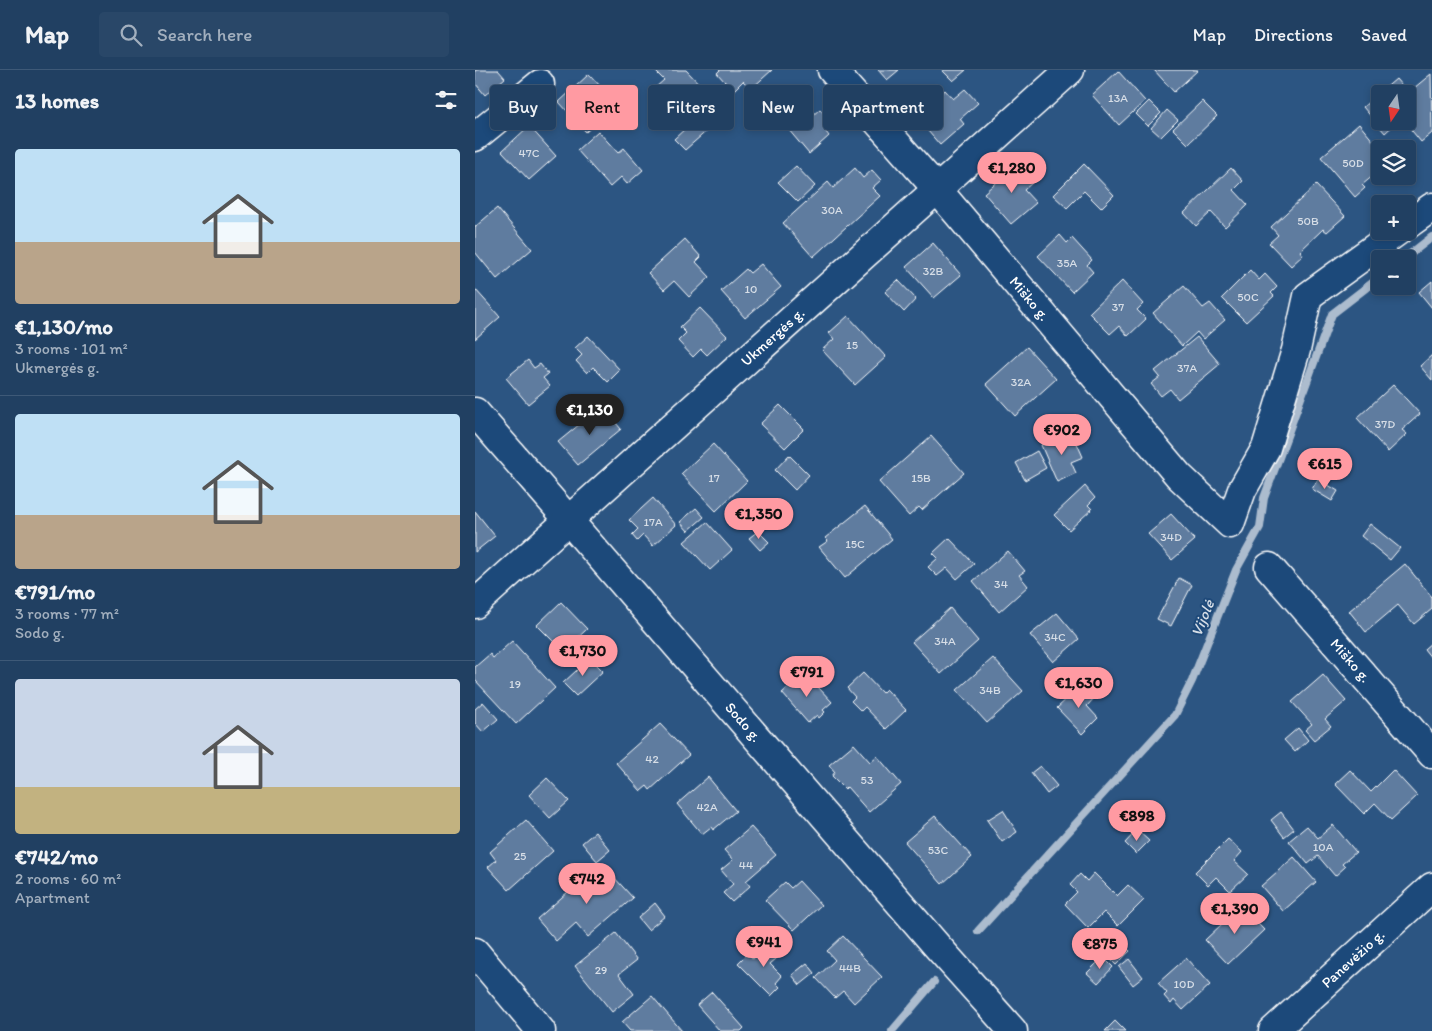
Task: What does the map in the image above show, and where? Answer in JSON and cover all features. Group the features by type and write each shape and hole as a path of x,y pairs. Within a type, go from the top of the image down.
{"street":[{"name":"Miško g.","path":"832,70 937,189 1179,476 1230,524 1242,490 1266,448 1296,350 1308,296 1386,240"},
{"name":"Ukmergės g.","path":"475,604 1070,70"},
{"path":"475,137 540,84"},
{"path":"1416,219 1432,207"},
{"name":"Sodo g.","path":"475,412 937,946 1013,1031"},
{"name":"Miško g.","path":"1269,568 1432,754"},
{"name":"Panevėžio g.","path":"1273,1031 1432,886"},
{"path":"475,952 541,1031"}],"building":[{"path":"475,70 498,70 505,78 497,85 490,85 490,91 485,95 475,83"},
{"path":"654,70 686,70 700,85 658,85 664,80"},
{"path":"720,70 772,70 755,85 747,85 743,81 734,90 734,85 728,85 717,73"},
{"path":"878,70 899,70 887,80"},
{"path":"942,70 966,70 953,81"},
{"path":"1154,70 1198,70 1174,92"},
{"path":"1118,71 1145,101 1119,125 1092,95"},
{"path":"589,74 599,85 577,85"},
{"path":"1431,74 1432,133 1421,142 1411,130 1416,130 1416,86"},
{"path":"1396,79 1401,85 1389,85"},
{"path":"965,89 978,103 960,119 964,124 940,145 927,130 943,130 943,92 945,90 953,99"},
{"path":"566,95 566,110 559,102"},
{"path":"1371,100 1371,116 1363,107"},
{"path":"1149,101 1161,113 1148,126 1136,114"},
{"path":"1202,101 1217,116 1188,144 1173,129"},
{"path":"820,109 823,112 823,130 828,130 826,132 829,136 809,154 789,130 813,130 813,115"},
{"path":"1167,110 1178,120 1161,137 1151,128"},
{"path":"1359,124 1372,140 1371,178 1362,185 1365,188 1355,197 1321,157"},
{"path":"525,130 533,130 556,156 529,180 502,151"},
{"path":"684,130 708,130 685,150 674,139"},
{"path":"598,131 618,153 624,148 643,170 627,184 621,177 610,187 577,150"},
{"path":"1017,164 1033,182 1024,190 1036,203 1011,224 984,193"},
{"path":"1084,164 1114,195 1101,208 1084,191 1067,208 1053,195"},
{"path":"796,166 815,186 798,202 778,182"},
{"path":"855,168 863,178 872,170 881,180 872,188 880,196 813,257 783,223 828,182 833,188"},
{"path":"1231,168 1243,181 1234,190 1248,205 1225,227 1211,212 1196,226 1184,213"},
{"path":"1316,185 1345,216 1327,232 1323,229 1300,251 1303,255 1291,266 1269,243 1278,235 1271,227"},
{"path":"497,208 532,249 497,279 475,252 475,227"},
{"path":"1060,235 1067,243 1072,238 1092,260 1087,265 1093,272 1072,292 1038,256"},
{"path":"685,239 701,257 696,262 710,277 689,297 674,281 664,290 648,273"},
{"path":"933,243 961,275 934,298 906,267"},
{"path":"761,264 781,287 745,318 721,291 746,269 750,273"},
{"path":"1250,270 1259,280 1265,274 1277,287 1271,293 1274,296 1246,322 1222,298"},
{"path":"898,280 916,299 904,312 885,292"},
{"path":"1122,281 1143,304 1137,310 1146,319 1128,336 1119,326 1110,334 1089,313"},
{"path":"1432,281 1432,308 1419,292"},
{"path":"1184,286 1203,308 1210,303 1225,320 1203,339 1197,332 1182,346 1153,313"},
{"path":"475,289 500,317 475,339"},
{"path":"700,308 727,336 707,355 701,349 693,357 678,341 686,333 680,327"},
{"path":"848,316 886,357 855,385 822,350 834,339 829,333"},
{"path":"588,336 620,370 608,382 593,367 587,373 576,361 582,355 575,348"},
{"path":"1197,337 1220,364 1178,399 1170,389 1161,396 1151,384 1160,377 1155,371"},
{"path":"1027,347 1056,379 1015,416 986,384"},
{"path":"1432,355 1432,380 1420,366"},
{"path":"528,360 534,368 540,364 548,374 543,378 550,386 528,404 506,378"},
{"path":"1393,385 1420,414 1402,430 1407,434 1388,452 1357,418"},
{"path":"780,405 804,429 785,448 760,424"},
{"path":"602,406 621,429 578,465 558,442"},
{"path":"1072,432 1083,457 1071,462 1076,473 1057,482 1041,445"},
{"path":"931,436 964,473 922,510 919,507 909,516 879,482"},
{"path":"713,444 747,481 716,511 681,474"},
{"path":"1037,451 1046,468 1025,480 1016,463"},
{"path":"789,455 809,475 795,490 775,470"},
{"path":"1318,479 1338,491 1332,501 1312,489"},
{"path":"1085,486 1095,498 1088,505 1092,509 1069,530 1054,515"},
{"path":"653,498 676,525 653,546 643,535 637,541 632,535 638,529 629,520"},
{"path":"865,506 892,539 845,578 819,547 828,541 825,538"},
{"path":"696,508 704,517 688,531 680,522"},
{"path":"475,511 495,536 475,552"},
{"path":"1171,514 1195,540 1172,560 1148,534"},
{"path":"707,522 732,550 710,570 684,542"},
{"path":"1370,524 1400,548 1390,560 1361,536"},
{"path":"758,531 769,542 760,550 749,538"},
{"path":"949,538 974,564 957,579 947,568 937,576 928,567 938,558 933,553"},
{"path":"1008,551 1025,571 1019,575 1028,586 999,612 973,581"},
{"path":"1405,564 1432,597 1432,609 1414,624 1398,605 1366,632 1349,611"},
{"path":"1179,578 1192,585 1171,626 1157,619"},
{"path":"561,602 587,629 570,645 563,638 556,644 537,625"},
{"path":"950,608 978,641 941,674 912,642"},
{"path":"1057,613 1079,639 1053,662 1030,635"},
{"path":"512,641 555,688 516,724 475,680 475,667 490,654 493,658"},
{"path":"1432,642 1432,659 1424,649"},
{"path":"590,658 603,671 576,696 563,683"},
{"path":"993,658 1023,691 987,723 957,690"},
{"path":"805,673 832,702 823,710 825,712 819,718 817,715 808,723 782,693"},
{"path":"863,673 882,693 886,689 906,710 886,729 865,707 861,711 851,701 855,697 847,688"},
{"path":"1323,675 1346,701 1325,719 1331,726 1314,740 1305,730 1312,724 1292,702"},
{"path":"1083,684 1095,697 1087,706 1098,718 1082,734 1057,708"},
{"path":"483,702 498,719 483,732 475,723 475,709"},
{"path":"660,724 689,755 650,790 647,786 641,791 616,763"},
{"path":"1298,728 1308,740 1295,752 1284,740"},
{"path":"854,744 870,762 877,756 901,784 869,812 847,787 845,789 832,776 835,772 829,765"},
{"path":"1040,766 1057,786 1047,794 1031,773"},
{"path":"1350,770 1371,792 1393,770 1417,796 1391,820 1375,803 1364,814 1335,784"},
{"path":"708,777 736,811 713,830 711,827 702,834 677,804"},
{"path":"547,778 569,801 550,818 529,795"},
{"path":"1003,810 1017,832 1002,842 987,820"},
{"path":"1281,812 1294,829 1284,837 1271,820"},
{"path":"935,816 972,857 942,884 905,842"},
{"path":"526,820 553,851 509,890 488,867 496,860 490,852"},
{"path":"1333,825 1356,852 1342,864 1345,867 1335,876 1318,856 1308,864 1289,841 1307,826 1318,838"},
{"path":"751,827 776,855 746,881 750,886 732,902 723,893 733,884 721,870 733,860 724,850"},
{"path":"1137,830 1149,841 1136,854 1125,843"},
{"path":"595,832 610,850 597,861 582,843"},
{"path":"1228,839 1242,852 1234,861 1248,874 1230,891 1216,877 1208,885 1195,872"},
{"path":"1294,857 1316,882 1283,911 1261,886"},
{"path":"601,863 633,898 588,937 576,923 556,941 537,919"},
{"path":"1094,873 1117,896 1128,885 1144,900 1118,926 1104,912 1088,928 1065,904 1077,892 1070,885 1080,874 1087,881"},
{"path":"799,881 821,905 794,930 765,900 785,882 791,888"},
{"path":"655,903 665,916 648,930 638,918"},
{"path":"1241,906 1264,930 1228,964 1205,940"},
{"path":"616,933 637,960 619,974 634,994 612,1012 575,966"},
{"path":"843,936 882,977 854,1003 843,991 835,998 816,978 835,960 827,951"},
{"path":"771,941 783,953 770,964 782,976 776,983 780,987 771,996 738,963 748,953 753,959"},
{"path":"1122,943 1130,951 1116,965 1108,957"},
{"path":"1103,957 1113,967 1098,983 1087,973"},
{"path":"1186,958 1210,985 1183,1010 1174,1000 1171,1004 1164,996 1167,993 1158,983"},
{"path":"1129,959 1143,977 1133,985 1119,967"},
{"path":"807,963 815,973 800,985 792,975"},
{"path":"712,992 744,1028 741,1031 720,1031 697,1005"},
{"path":"652,996 682,1031 630,1031 622,1022"},
{"path":"1115,1021 1125,1031 1105,1031"}],"waterway":[{"name":"Vijolė","path":"1415,250 1432,237"},
{"name":"Vijolė","path":"978,931 1175,715 1192,681 1236,570 1260,527 1264,498 1332,314 1371,284"},
{"name":"Vijolė","path":"892,1031 934,982"}]}
